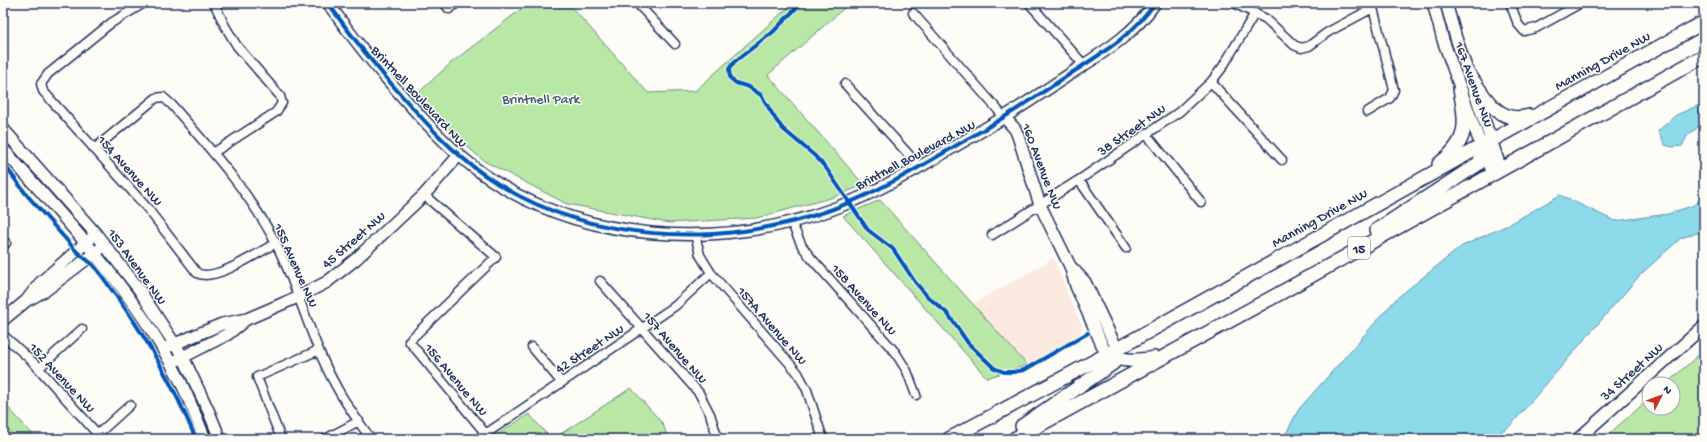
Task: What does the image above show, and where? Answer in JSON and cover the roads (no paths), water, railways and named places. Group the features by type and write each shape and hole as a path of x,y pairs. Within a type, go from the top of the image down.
{"main road":[{"name":"Manning Drive NW","path":"950,439 1113,354 1419,180 1486,147 1534,116 1704,22"},
{"name":"15","path":"1014,439 1704,56"},
{"path":"1468,73 1499,112 1512,118 1534,116"},
{"path":"1419,180 1444,160 1457,145 1463,134 1465,123 1460,89"},
{"path":"1336,261 1378,229 1472,168 1486,147"},
{"path":"1010,439 1015,431 1103,370 1113,354 1136,361 1167,355"}],"street":[{"name":"154 Avenue NW","path":"144,3 111,23 48,74 41,84 43,91 148,209 194,269 201,275 211,275 236,265 276,243"},
{"path":"213,153 276,112 282,103 280,96 253,65 231,36 214,3"},
{"name":"Brintnell Boulevard NW","path":"328,3 372,62 420,116 459,155 484,174 511,191 558,212 609,226 663,234 746,231 791,222 834,208 861,197 1005,118 1122,39 1147,14 1155,3"},
{"path":"447,6 457,3"},
{"path":"638,3 675,44"},
{"path":"1029,3 1084,65"},
{"path":"1234,3 1273,24 1294,45 1301,48 1309,46 1328,32 1372,5 1387,58 1393,85 1393,93 1386,101 1367,112"},
{"name":"167 Avenue NW","path":"1433,3 1443,40 1460,89 1497,171"},
{"name":"167 Avenue NW","path":"1446,3 1468,73 1486,147 1497,171"},
{"path":"1510,3 1518,24 1524,31 1536,28 1581,3"},
{"name":"160 Avenue NW","path":"913,13 1015,129 1040,205 1070,266 1085,282 1113,354"},
{"name":"38 Street NW","path":"992,235 1079,180 1179,112 1211,82 1222,68 1255,13"},
{"path":"1211,82 1282,160"},
{"path":"845,84 919,166"},
{"name":"155 Avenue NW","path":"94,149 153,100 163,97 172,104 251,202 276,243 319,350 336,386 372,439"},
{"name":"153 Avenue NW","path":"3,129 96,234 138,288 183,357 220,439"},
{"path":"1147,135 1201,202"},
{"name":"153 Avenue NW","path":"3,149 95,253 126,293 172,363 185,388 205,439"},
{"name":"45 Street NW","path":"163,349 222,324 246,319 298,297 327,282 347,267 424,195 459,155"},
{"path":"1079,180 1126,248"},
{"name":"156 Avenue NW","path":"424,195 496,257 409,341 486,434"},
{"name":"158 Avenue NW","path":"791,222 802,246 811,258 895,352 907,371 916,395"},
{"path":"26,301 40,283 96,234"},
{"name":"157A Avenue NW","path":"695,234 700,255 711,273 798,372 807,390 823,439"},
{"path":"3,320 26,301 46,290 105,245"},
{"name":"42 Street NW","path":"478,439 642,329 674,306 711,273"},
{"name":"157 Avenue NW","path":"600,281 703,399 710,414 718,439"},
{"name":"45 Street NW","path":"172,363 228,334 246,319"},
{"name":"34 Street NW","path":"1578,439 1704,326"},
{"path":"39,368 82,329"},
{"name":"152 Avenue NW","path":"3,335 39,368 100,437"},
{"path":"532,347 561,382"},
{"path":"281,439 257,377 319,350"},
{"path":"100,437 130,406"},
{"path":"325,439 359,421"}],"water":[{"path":"1704,103 1704,122 1687,136 1682,146 1672,147 1665,145 1658,131 1676,115"},
{"path":"1560,195 1615,221 1668,214 1694,205 1704,197 1704,231 1681,238 1641,274 1510,426 1489,439 1283,439 1299,409 1397,298 1462,246 1510,224"}],"park label":[{"name":"Brintnell Park","path":"541,98"}]}
